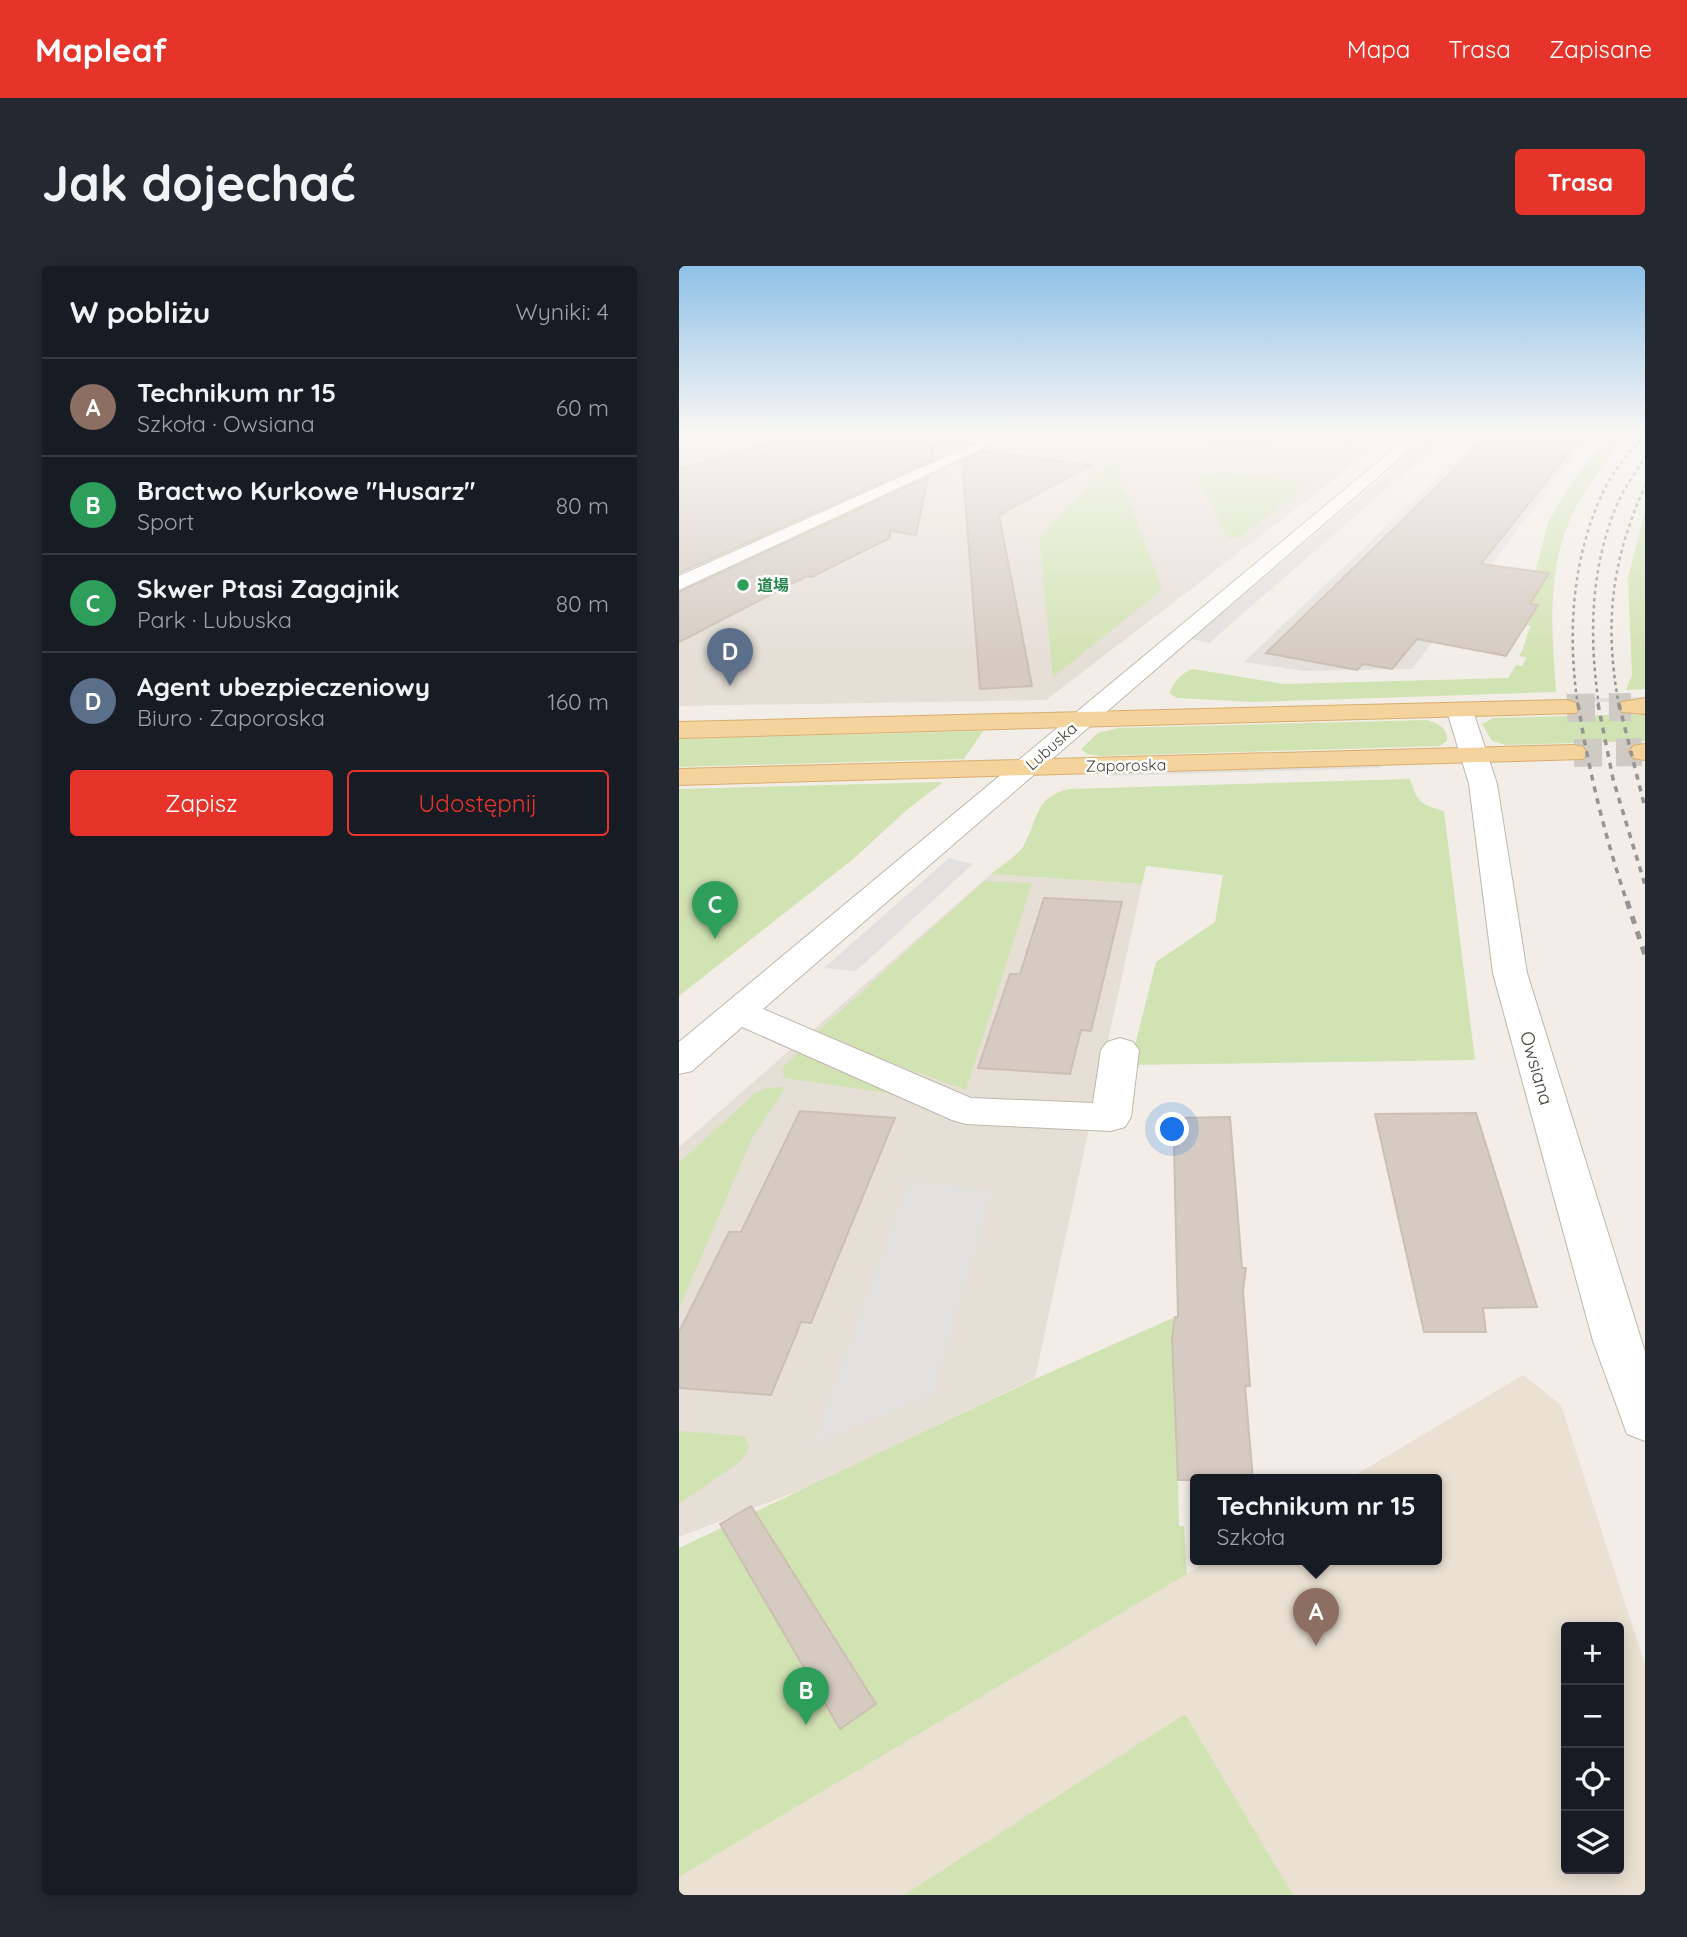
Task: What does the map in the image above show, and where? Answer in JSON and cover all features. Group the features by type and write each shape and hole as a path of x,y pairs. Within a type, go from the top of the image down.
{"main road":[{"path":"679,730 1567,708"},
{"name":"Zaporoska","path":"679,777 1574,753"}],"street":[{"path":"679,584 846,508"},
{"name":"Lubuska","path":"679,1062 1332,508"},
{"name":"Owsiana","path":"1460,711 1483,784 1510,973 1617,1341 1645,1419"},
{"path":"738,1012 966,1111 1111,1117 1120,1050"}],"shaded area":[{"path":"679,508 1297,508 1046,700 679,706"},
{"path":"882,508 1065,508 1040,536 998,538 865,516"},
{"path":"1347,508 1364,508 1209,643 1191,639"},
{"path":"1405,508 1534,508 1412,669 1303,671 1244,662"},
{"path":"1645,697 1645,701 1187,713 1187,709"},
{"path":"1378,763 1381,768 1105,776 1105,771"},
{"path":"949,858 973,864 856,971 824,968"},
{"path":"991,874 1142,884 1035,1378 816,1484 679,1537 679,1147"},
{"path":"908,1182 993,1189 934,1394 812,1445"},
{"path":"1523,1375 1561,1405 1645,1665 1645,1895 679,1895 679,1877 1202,1565 1442,1565 1442,1474 1357,1474"}],"green space":[{"path":"1067,508 1132,508 1162,590 1053,677 1039,538"},
{"path":"1213,508 1277,508 1240,537 1228,539"},
{"path":"1556,508 1575,508 1563,538 1554,582 1553,647 1556,692 1253,702 1177,698 1169,693 1185,672 1193,669 1284,684 1508,678 1516,665 1522,666 1527,657 1519,656 1531,626 1526,625 1538,606 1530,604 1540,587 1536,569 1548,522"},
{"path":"1645,512 1645,689 1626,690 1632,675 1628,577"},
{"path":"1645,714 1645,741 1506,745 1492,741 1482,724 1493,718"},
{"path":"1427,720 1444,729 1446,733 1447,741 1440,746 1101,756 1087,754 1081,749 1098,733 1118,728"},
{"path":"983,731 964,759 679,767 679,739"},
{"path":"1410,779 1421,801 1444,811 1475,1060 1130,1065 1156,962 1215,922 1223,875 1146,866 1142,884 991,874 1021,849 1044,803 1058,792 1069,789"},
{"path":"942,783 908,809 852,860 679,996 679,789"},
{"path":"984,881 1032,883 966,1090 814,1035"},
{"path":"799,1053 891,1087 894,1094 784,1078 782,1068"},
{"path":"786,1087 752,1138 679,1309 679,1163 755,1093 767,1088"},
{"path":"1175,1317 1179,1526 1184,1526 1187,1574 679,1877 679,1548 1035,1379"},
{"path":"679,1431 745,1436 749,1448 740,1462 679,1504"},
{"path":"1185,1714 1293,1895 904,1895"}],"building":[{"path":"679,508 824,508 679,573"},
{"path":"861,508 922,508 916,535 890,531 890,538 812,577 807,576 679,642 679,592"},
{"path":"966,508 1012,508 999,515 1032,686 980,689"},
{"path":"1415,508 1525,508 1481,564 1549,573 1530,604 1538,605 1506,656 1417,639 1392,669 1363,664 1357,670 1266,653"},
{"path":"1044,898 1122,902 1091,1031 1081,1030 1070,1074 978,1068 1010,974 1020,974"},
{"path":"800,1111 895,1118 811,1323 801,1322 771,1395 679,1388 679,1332 729,1232 741,1232"},
{"path":"1476,1113 1537,1307 1483,1308 1486,1332 1424,1332 1375,1114"},
{"path":"1230,1117 1242,1268 1246,1268 1243,1290 1250,1386 1245,1386 1252,1474 1190,1474 1190,1480 1178,1480 1172,1339 1175,1317 1178,1317 1174,1147 1178,1147 1177,1118"},
{"path":"751,1506 876,1704 840,1729 720,1524"}],"tunnel":[{"path":"1567,708 1631,707"},
{"path":"1574,753 1642,752"}],"railway":[{"path":"1578,706 1573,651 1575,596 1585,541 1596,508"},
{"path":"1599,706 1593,631 1596,582 1616,508"},
{"path":"1619,706 1612,647 1614,593 1624,541 1636,508"},
{"path":"1578,704 1598,804 1627,902"},
{"path":"1598,704 1613,779 1645,885"},
{"path":"1619,704 1645,808"},
{"path":"1627,901 1645,955"}],"place":[{"name":"道場","path":"743,585"},
{"name":"Agent ubezpieczeniowy","path":"730,686"},
{"name":"Skwer Ptasi Zagajnik","path":"715,939"},
{"name":"Technikum nr 15","path":"1316,1646"},
{"name":"Bractwo Kurkowe \"Husarz\"","path":"806,1725"}]}
